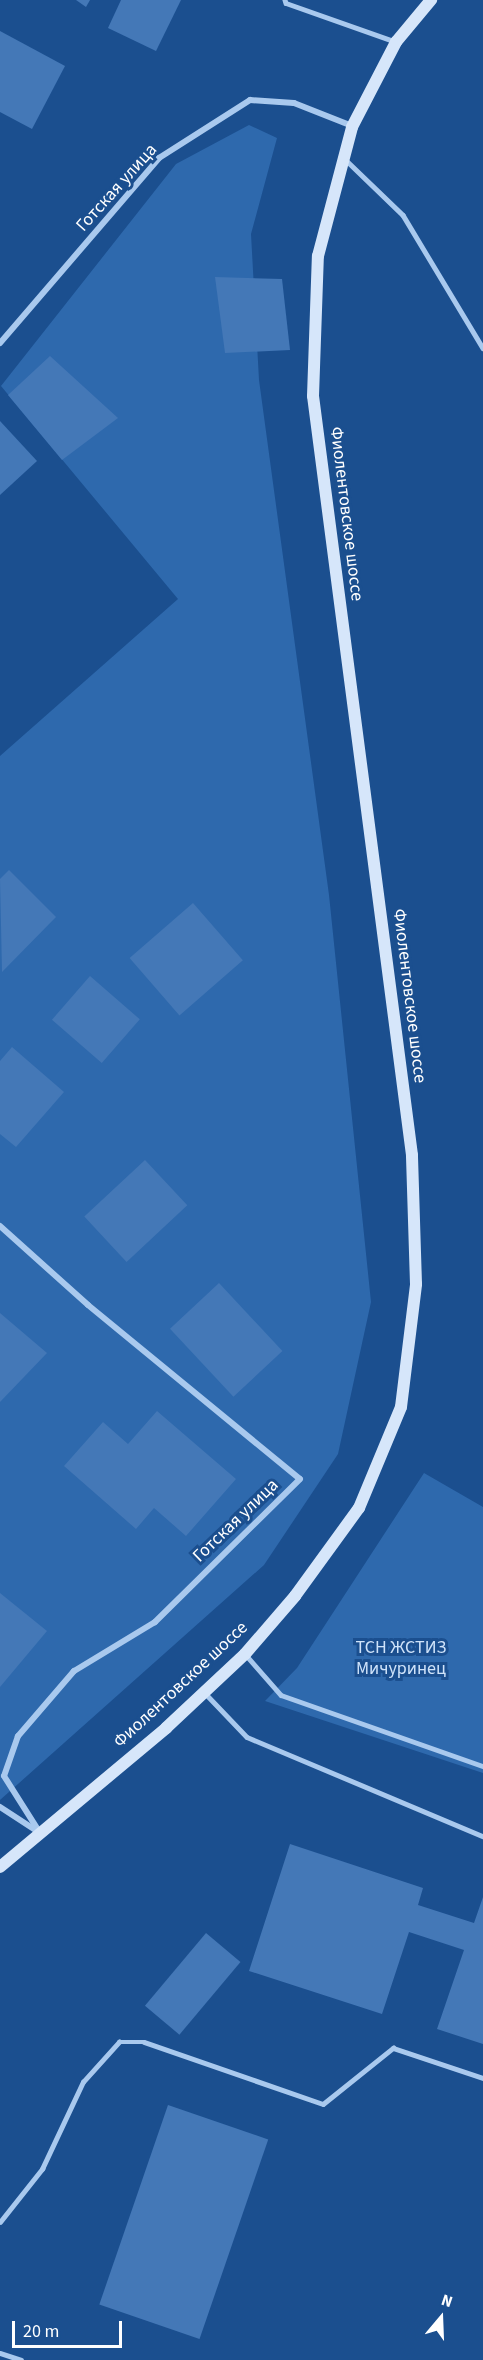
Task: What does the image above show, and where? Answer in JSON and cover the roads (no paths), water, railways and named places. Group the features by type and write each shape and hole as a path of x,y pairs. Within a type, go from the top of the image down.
{"main road":[{"name":"Фиолентовское шоссе","path":"0,1867 166,1728 245,1654 295,1596 359,1509 401,1407 416,1284 412,1155 313,396 318,256 352,127 396,42 431,0"}],"street":[{"name":"Готская улица","path":"0,343 159,158 250,100 294,103 352,127"},
{"name":"Готская улица","path":"0,1226 88,1305 300,1479 155,1622 74,1671 18,1736 4,1776 40,1833"},
{"path":"0,1807 40,1833"}],"lane":[{"path":"285,0 286,3 396,42"},
{"path":"344,158 403,215 483,348"},
{"path":"245,1654 281,1695 483,1766"},
{"path":"204,1692 247,1737 483,1836"},
{"path":"0,2222 42,2169 84,2082 119,2042 144,2042 323,2104 393,2048 483,2078"},
{"path":"0,2353 21,2360"}],"park label":[{"name":"ТСН ЖСТИЗ Мичуринец","path":"401,1659"}]}
